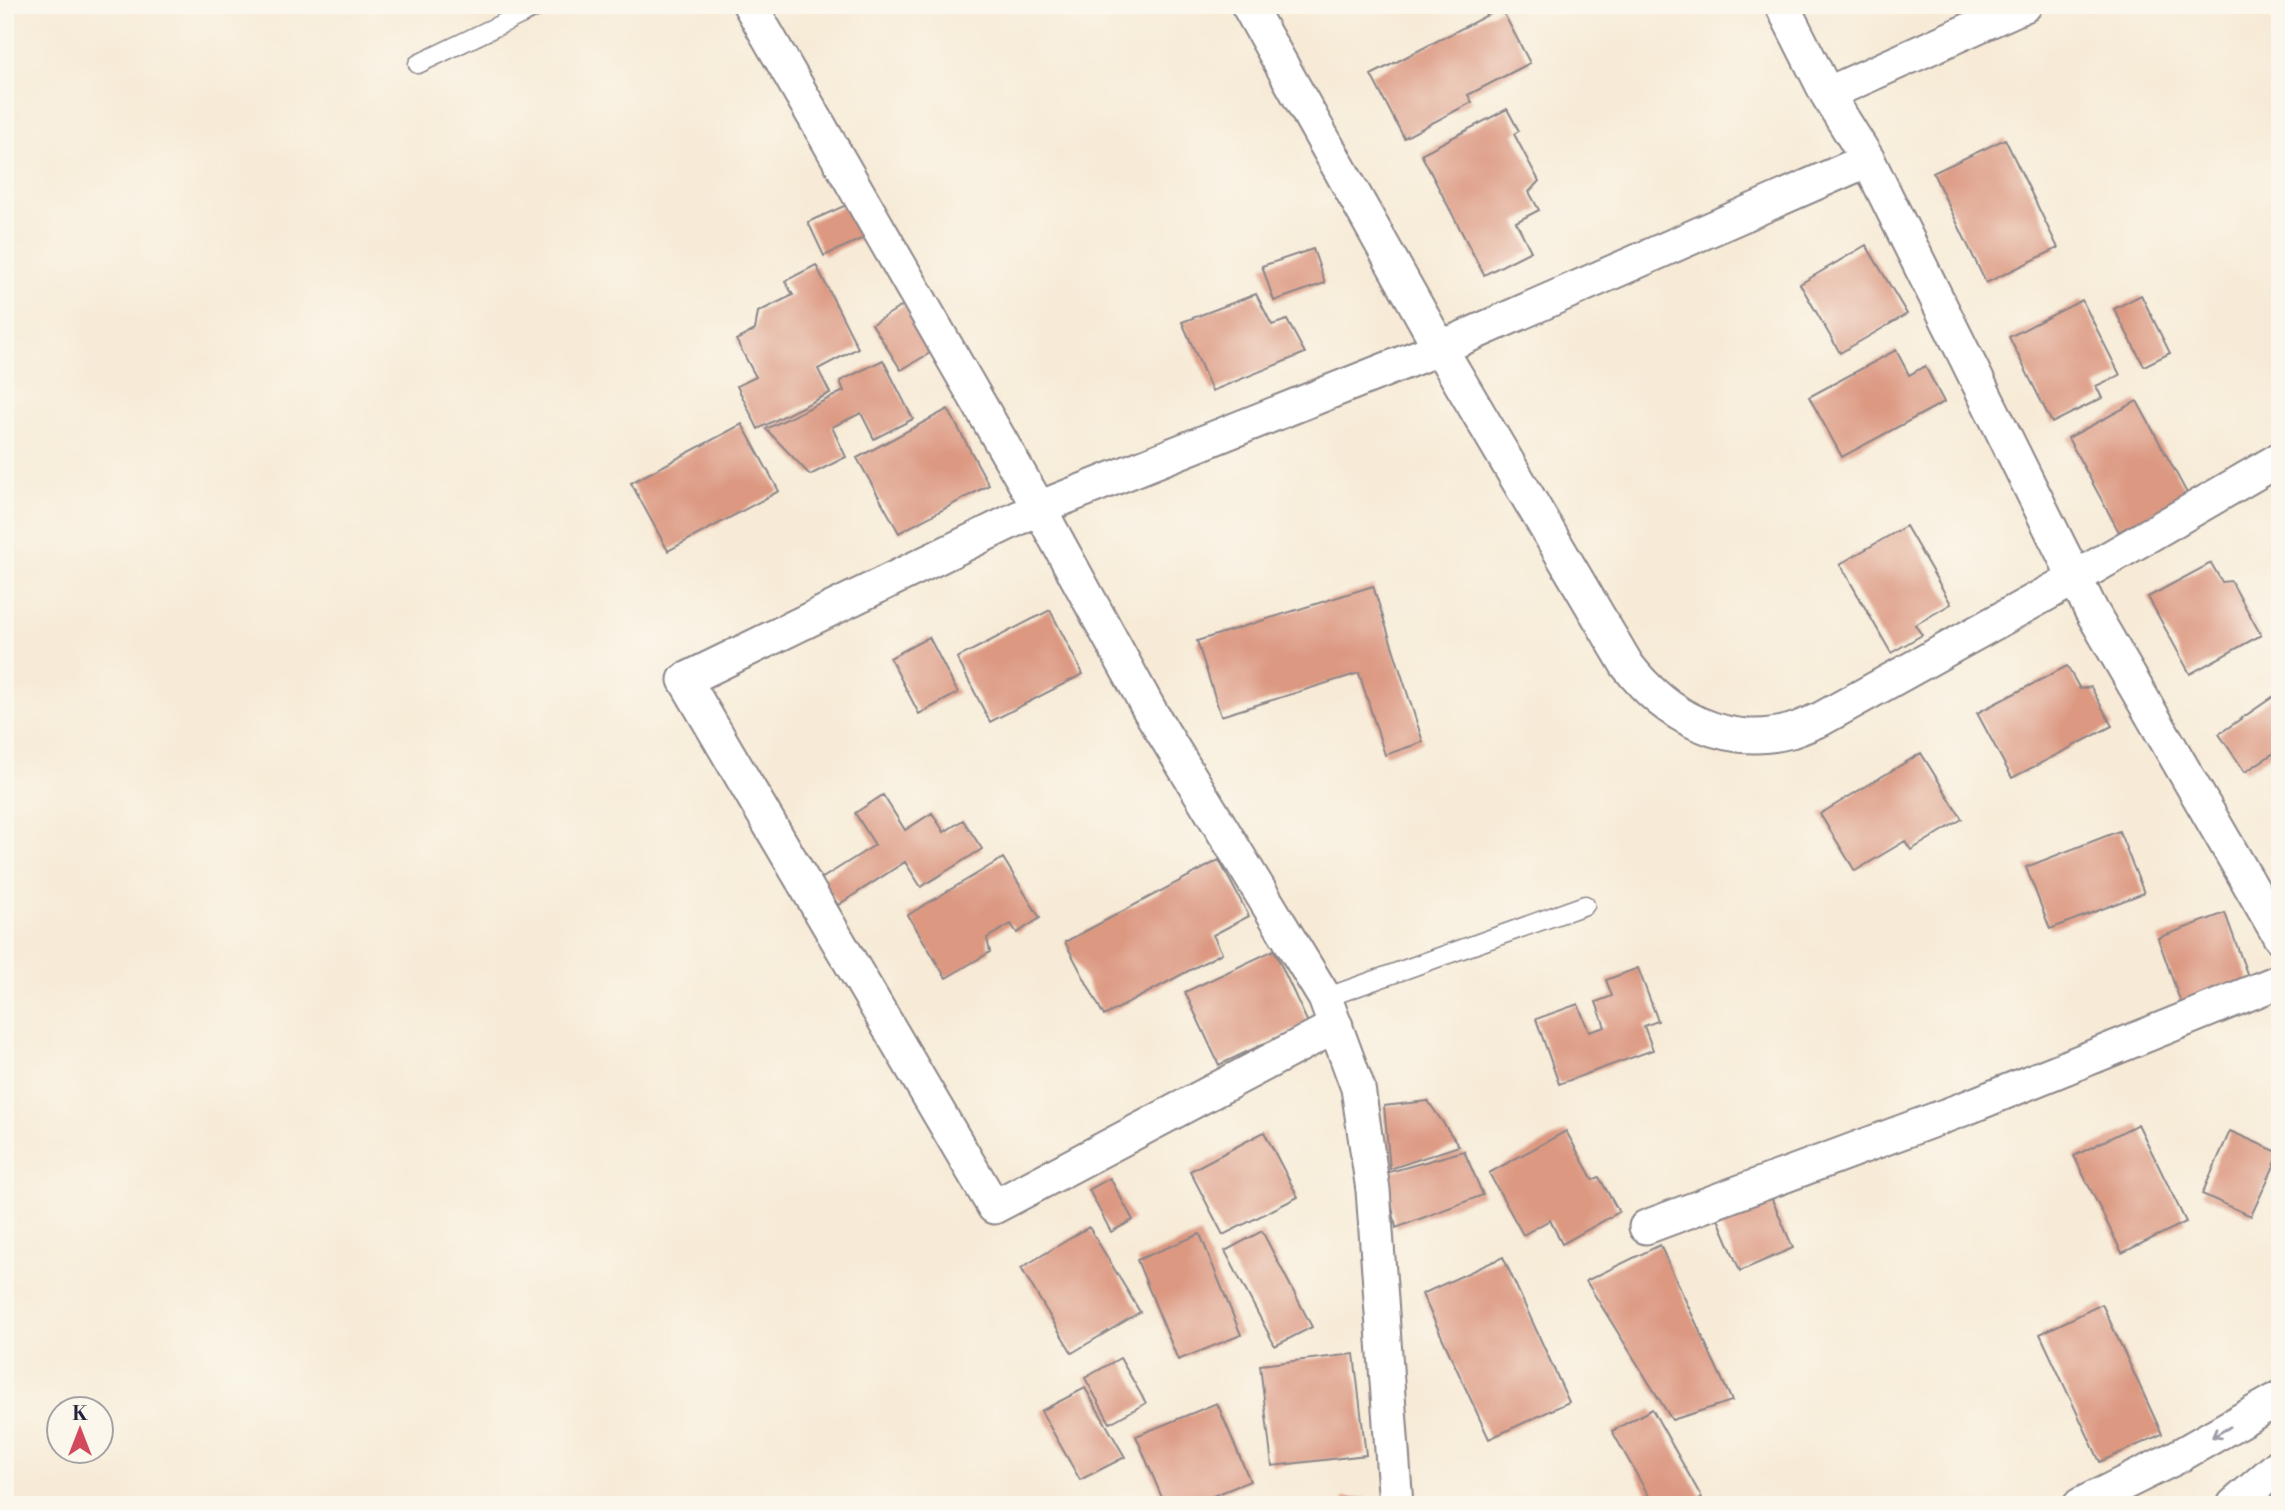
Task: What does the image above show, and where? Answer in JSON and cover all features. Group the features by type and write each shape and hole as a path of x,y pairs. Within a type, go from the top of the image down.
{"street":[{"path":"750,5 1039,508 1150,711 1330,1012 1358,1088 1373,1190 1396,1505"},
{"path":"1248,5 1440,348 1628,665 1645,688 1680,716 1720,732 1755,735 1790,731 1821,719 2280,460"},
{"path":"1782,5 1827,94 1868,160 2075,578 2280,936"},
{"path":"1827,94 2025,5"},
{"path":"1330,1012 994,1207 685,680 1039,508 1440,348 1868,160"},
{"path":"1646,1227 1966,1108 2280,981"},
{"path":"2080,1505 2177,1457 2280,1398"},
{"path":"2234,1505 2280,1465"}],"lane":[{"path":"418,64 541,5"},
{"path":"1330,1012 1585,905"}],"building":[{"path":"1501,8 1530,63 1468,95 1472,102 1404,138 1371,75"},
{"path":"1507,109 1519,131 1514,134 1539,181 1529,192 1539,210 1516,222 1531,251 1484,275 1421,154"},
{"path":"2005,139 2058,248 1986,283 1933,173"},
{"path":"853,202 868,236 824,256 808,222"},
{"path":"1866,245 1907,314 1840,353 1800,284"},
{"path":"1313,249 1325,283 1274,301 1262,266"},
{"path":"816,265 858,348 818,369 830,393 758,429 737,386 756,377 736,340 755,330 758,312 793,295 785,281"},
{"path":"1256,294 1272,325 1287,320 1305,353 1212,391 1182,322"},
{"path":"2141,295 2170,353 2144,366 2114,309"},
{"path":"2082,300 2120,375 2096,386 2102,398 2052,423 2009,337"},
{"path":"907,303 935,350 901,370 872,324"},
{"path":"1896,350 1909,375 1925,366 1944,402 1842,457 1809,397"},
{"path":"883,360 913,419 874,439 861,413 832,427 846,457 810,475 766,429 844,391 840,381"},
{"path":"2137,401 2188,495 2119,532 2068,438"},
{"path":"948,409 989,485 899,533 857,458"},
{"path":"742,424 779,491 668,551 631,483"},
{"path":"1906,526 1951,604 1915,625 1922,635 1891,653 1840,564"},
{"path":"2211,563 2222,582 2231,581 2261,635 2190,674 2148,597"},
{"path":"1373,586 1423,742 1385,755 1359,673 1221,716 1197,641"},
{"path":"1050,610 1083,674 990,722 957,658"},
{"path":"929,637 958,693 919,714 890,658"},
{"path":"2067,666 2080,689 2091,687 2112,726 2012,778 1977,713"},
{"path":"2280,692 2280,749 2245,772 2219,734"},
{"path":"1921,753 1962,819 1911,850 1905,841 1855,871 1820,814"},
{"path":"883,795 905,830 932,813 944,832 963,820 982,849 921,887 905,862 838,905 821,879 875,845 855,813"},
{"path":"2119,831 2144,893 2050,929 2026,867"},
{"path":"1003,858 1040,918 1017,933 1011,924 987,938 990,952 946,978 908,915"},
{"path":"1219,860 1249,916 1213,935 1222,953 1104,1016 1065,942"},
{"path":"2225,913 2250,982 2182,1006 2158,938"},
{"path":"1274,950 1308,1023 1219,1065 1185,992"},
{"path":"1638,968 1658,1021 1644,1026 1653,1050 1559,1084 1536,1019 1578,1004 1589,1032 1605,1027 1596,1002 1612,996 1606,980"},
{"path":"1428,1101 1459,1146 1390,1169 1384,1106"},
{"path":"2138,1124 2186,1222 2122,1253 2074,1156"},
{"path":"1566,1131 1593,1180 1599,1177 1619,1212 1562,1244 1550,1220 1523,1235 1489,1173"},
{"path":"2230,1131 2280,1153 2251,1216 2202,1194"},
{"path":"1264,1132 1298,1197 1223,1235 1190,1171"},
{"path":"1464,1151 1483,1195 1396,1228 1386,1173"},
{"path":"1110,1178 1133,1220 1111,1232 1089,1190"},
{"path":"1771,1197 1793,1248 1740,1271 1718,1219"},
{"path":"1089,1227 1140,1312 1072,1353 1021,1268"},
{"path":"1262,1231 1312,1327 1275,1346 1225,1251"},
{"path":"1200,1234 1241,1335 1178,1360 1137,1260"},
{"path":"1660,1245 1732,1401 1672,1420 1586,1281"},
{"path":"1503,1257 1569,1402 1489,1439 1422,1294"},
{"path":"2102,1304 2162,1434 2100,1462 2040,1334"},
{"path":"1354,1354 1366,1455 1272,1466 1260,1365"},
{"path":"1120,1358 1146,1403 1110,1423 1085,1378"},
{"path":"1085,1388 1125,1457 1080,1480 1041,1411"},
{"path":"1217,1403 1250,1481 1191,1505 1165,1505 1136,1436"},
{"path":"1652,1409 1702,1498 1691,1505 1654,1505 1612,1431"},
{"path":"1343,1498 1367,1498 1367,1505 1344,1505"}]}
